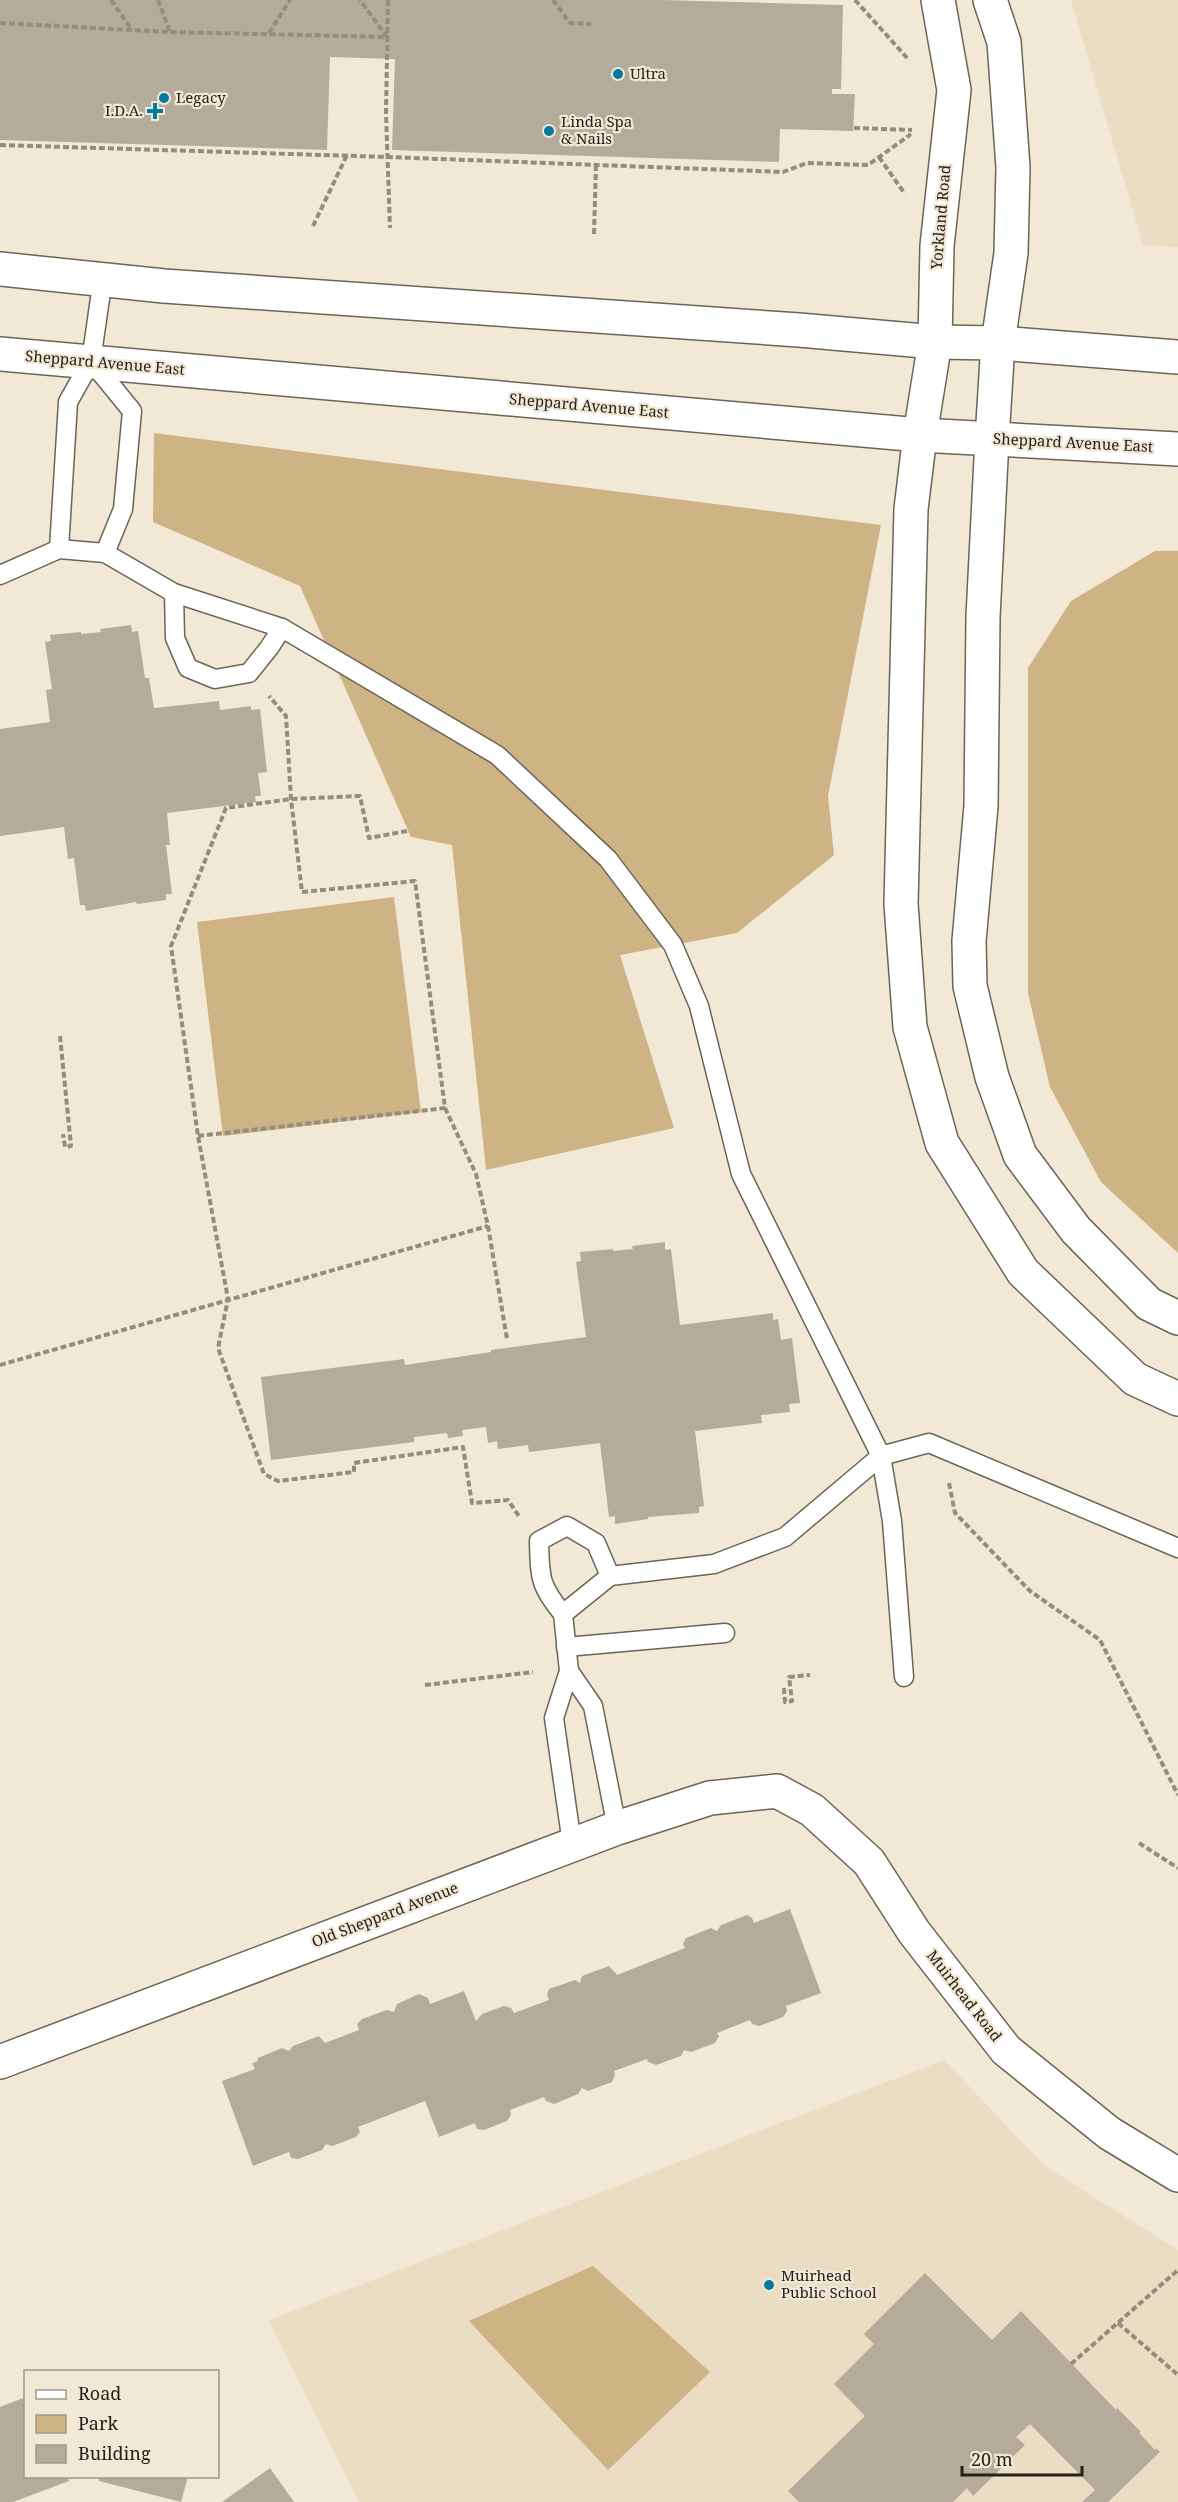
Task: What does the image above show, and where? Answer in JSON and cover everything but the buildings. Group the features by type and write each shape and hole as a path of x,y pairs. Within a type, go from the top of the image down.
{"main road":[{"name":"Yorkland Road","path":"938,0 954,90 937,246 935,342 911,508 901,904 910,1027 942,1143 1023,1272 1134,1379 1178,1399"},
{"path":"990,0 1004,42 1013,166 1011,253 998,343 992,439 983,617 981,806 969,941 970,986 992,1077 1020,1155 1076,1230 1149,1304 1178,1318"},
{"path":"0,269 164,286 799,330 935,342 998,343 1178,357"},
{"name":"Sheppard Avenue East","path":"0,354 920,435 1178,449"},
{"name":"Old Sheppard Avenue","path":"0,2062 617,1828 710,1798 777,1791"},
{"name":"Muirhead Road","path":"777,1791 812,1810 869,1862 915,1932 1006,2050 1109,2133 1178,2175"}],"lane":[{"path":"59,549 68,402 91,361 103,279"},
{"path":"91,361 132,411 123,509 105,554"},
{"path":"0,575 59,549 105,554 174,593 282,628 497,755 608,859 673,945 699,1006 741,1174 881,1456 892,1521 904,1677"},
{"path":"174,593 175,638 188,668 215,679 249,673 282,628"},
{"path":"563,1614 610,1576 714,1564 785,1537 881,1456 929,1443 1178,1548"},
{"path":"572,1844 554,1718 568,1671 563,1614 547,1594 540,1573 538,1541 567,1526 596,1543 610,1576"},
{"path":"566,1647 725,1633"},
{"path":"568,1671 593,1707 617,1828"}],"path":[{"path":"111,0 132,30"},
{"path":"159,0 170,32"},
{"path":"268,34 290,0"},
{"path":"360,0 387,37"},
{"path":"388,0 386,113 390,228"},
{"path":"553,0 570,23 591,24"},
{"path":"855,0 911,63"},
{"path":"0,23 170,32 387,37"},
{"path":"0,146 388,156 783,172 807,163 868,165 916,130 854,128"},
{"path":"313,226 347,155"},
{"path":"879,157 907,197"},
{"path":"594,234 596,165"},
{"path":"249,673 286,716 291,800 302,892 415,881 445,1107 476,1174 488,1226 507,1339"},
{"path":"407,831 369,838 360,796 291,800 226,808 171,946 198,1136 228,1299 218,1348 264,1474 278,1481 354,1472 354,1463 463,1447 472,1503 508,1500 523,1521"},
{"path":"60,1036 71,1146 64,1147 63,1134"},
{"path":"198,1136 445,1107"},
{"path":"0,1365 488,1226"},
{"path":"947,1478 955,1514 1030,1591 1100,1640 1178,1795"},
{"path":"425,1685 533,1672"},
{"path":"784,1688 785,1702 792,1701 789,1677 810,1675"},
{"path":"1139,1843 1178,1868"},
{"path":"1071,2364 1178,2270"},
{"path":"1118,2323 1178,2375"}],"shaded area":[{"path":"1071,0 1178,0 1178,247 1143,245"},
{"name":"Muirhead Public School","path":"944,2060 1045,2166 1178,2250 1178,2502 359,2502 269,2320"}],"green space":[{"path":"154,433 881,525 828,796 834,855 737,933 620,955 674,1128 486,1170 452,845 411,837 300,586 153,522"},
{"path":"1155,551 1178,551 1178,1253 1101,1182 1050,1087 1028,993 1028,668 1071,601"},
{"path":"394,897 421,1112 223,1136 197,922"},
{"path":"593,2266 710,2372 608,2470 469,2321"}],"place":[{"name":"Ultra","path":"618,74"},
{"name":"Legacy","path":"164,98"},
{"name":"I.D.A.","path":"155,111"},
{"name":"Linda Spa & Nails","path":"549,131"},
{"name":"Muirhead Public School","path":"769,2285"}]}
